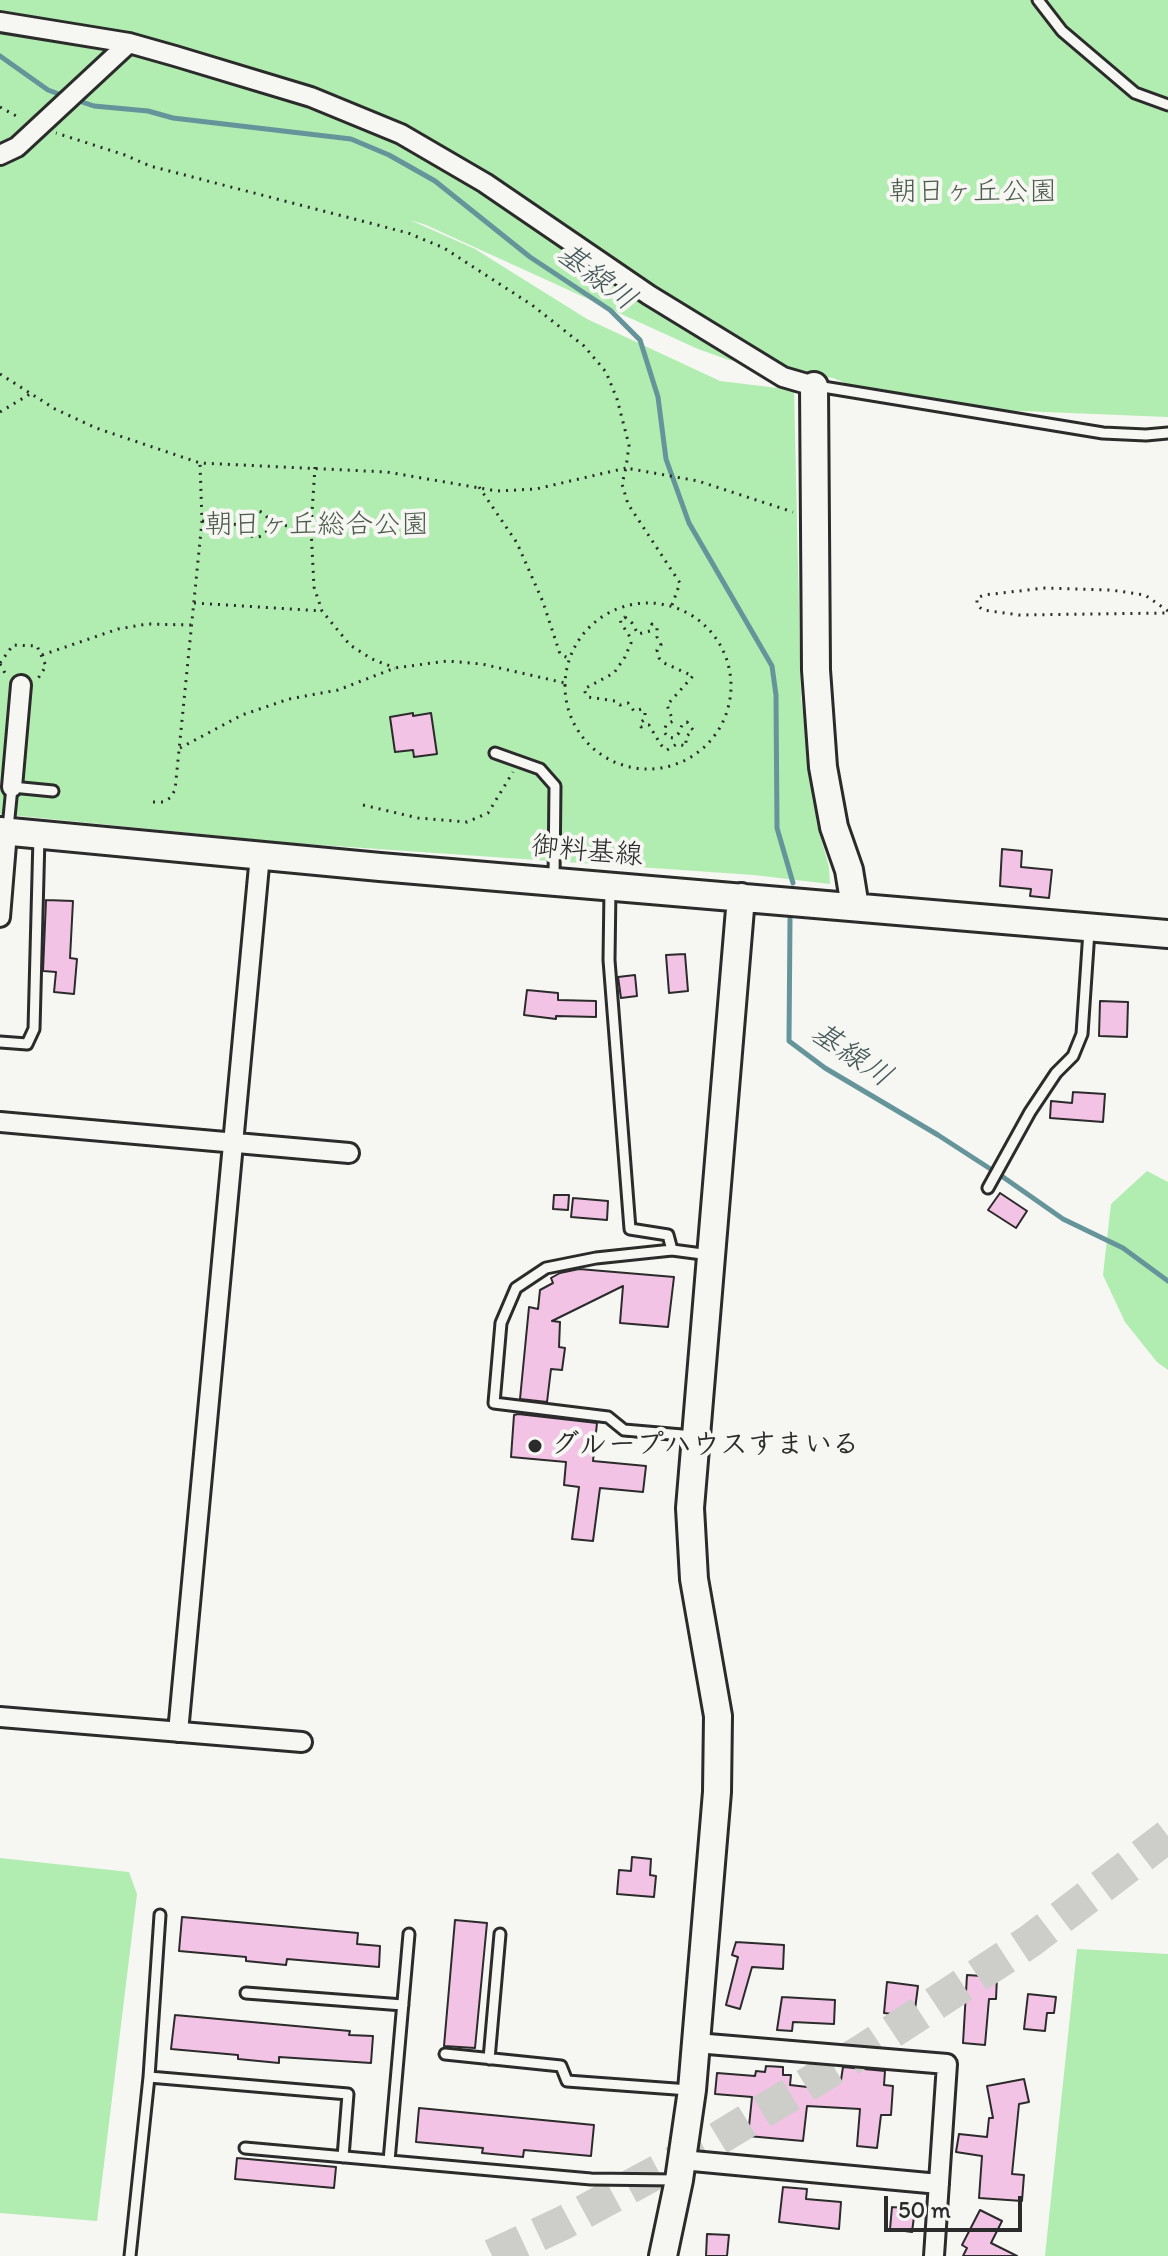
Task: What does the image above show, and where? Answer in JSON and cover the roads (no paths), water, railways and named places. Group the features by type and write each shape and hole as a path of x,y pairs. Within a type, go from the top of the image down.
{"street":[{"path":"0,22 129,43 311,97 401,134 485,183 649,295 729,345 783,377 814,386 816,670 823,767 834,827 849,870 855,907"},
{"path":"0,155 17,147 129,43"},
{"path":"12,787 21,685"},
{"path":"0,917 4,831"},
{"name":"御料基線","path":"4,831 1168,934"},
{"path":"178,1732 260,855"},
{"path":"663,2256 692,2090 717,1792 718,1716 691,1546 694,1436 741,897"},
{"path":"0,1122 349,1153"},
{"path":"0,1717 302,1742"},
{"path":"696,2043 947,2064 934,2256"},
{"path":"680,2170 939,2184"}],"lane":[{"path":"1038,0 1062,31 1135,93 1168,105"},
{"path":"814,386 1103,433 1168,433"},
{"path":"495,753 540,769 555,786 554,881"},
{"path":"4,831 12,787 53,791"},
{"path":"0,1042 27,1044 37,1014 39,834"},
{"path":"610,886 609,960 630,1229 668,1235 672,1250"},
{"path":"988,1188 1030,1112 1056,1073 1073,1056 1082,1034 1089,927"},
{"path":"694,1436 624,1430 608,1417 494,1403 501,1323 516,1288 546,1268 596,1258 672,1250 710,1255"},
{"path":"130,2256 149,2077 160,1915"},
{"path":"389,2161 409,1934"},
{"path":"489,2059 500,1934"},
{"path":"246,1993 403,2005"},
{"path":"445,2054 561,2066 567,2081 692,2090"},
{"path":"149,2077 348,2094 343,2157"},
{"path":"245,2148 591,2179 680,2170"}],"waterway":[{"name":"基線川","path":"0,56 48,90 64,96"},
{"name":"基線川","path":"73,99 94,106 148,111 173,118 351,139 389,155 435,181 530,257 610,310 640,340 658,397 666,459 689,523 772,666 776,695 777,828 793,883"},
{"name":"基線川","path":"790,919 789,1041 825,1068 992,1170"},
{"name":"基線川","path":"1003,1177 1063,1219 1123,1248 1168,1281"}],"tunnel":[{"path":"492,2256 563,2223 714,2141 864,2050 1030,1941 1168,1836"}],"place":[{"name":"グループハウスすまいる","path":"535,1446"}],"park label":[{"name":"朝日ヶ丘公園","path":"973,193"},
{"name":"朝日ヶ丘総合公園","path":"317,526"}]}
